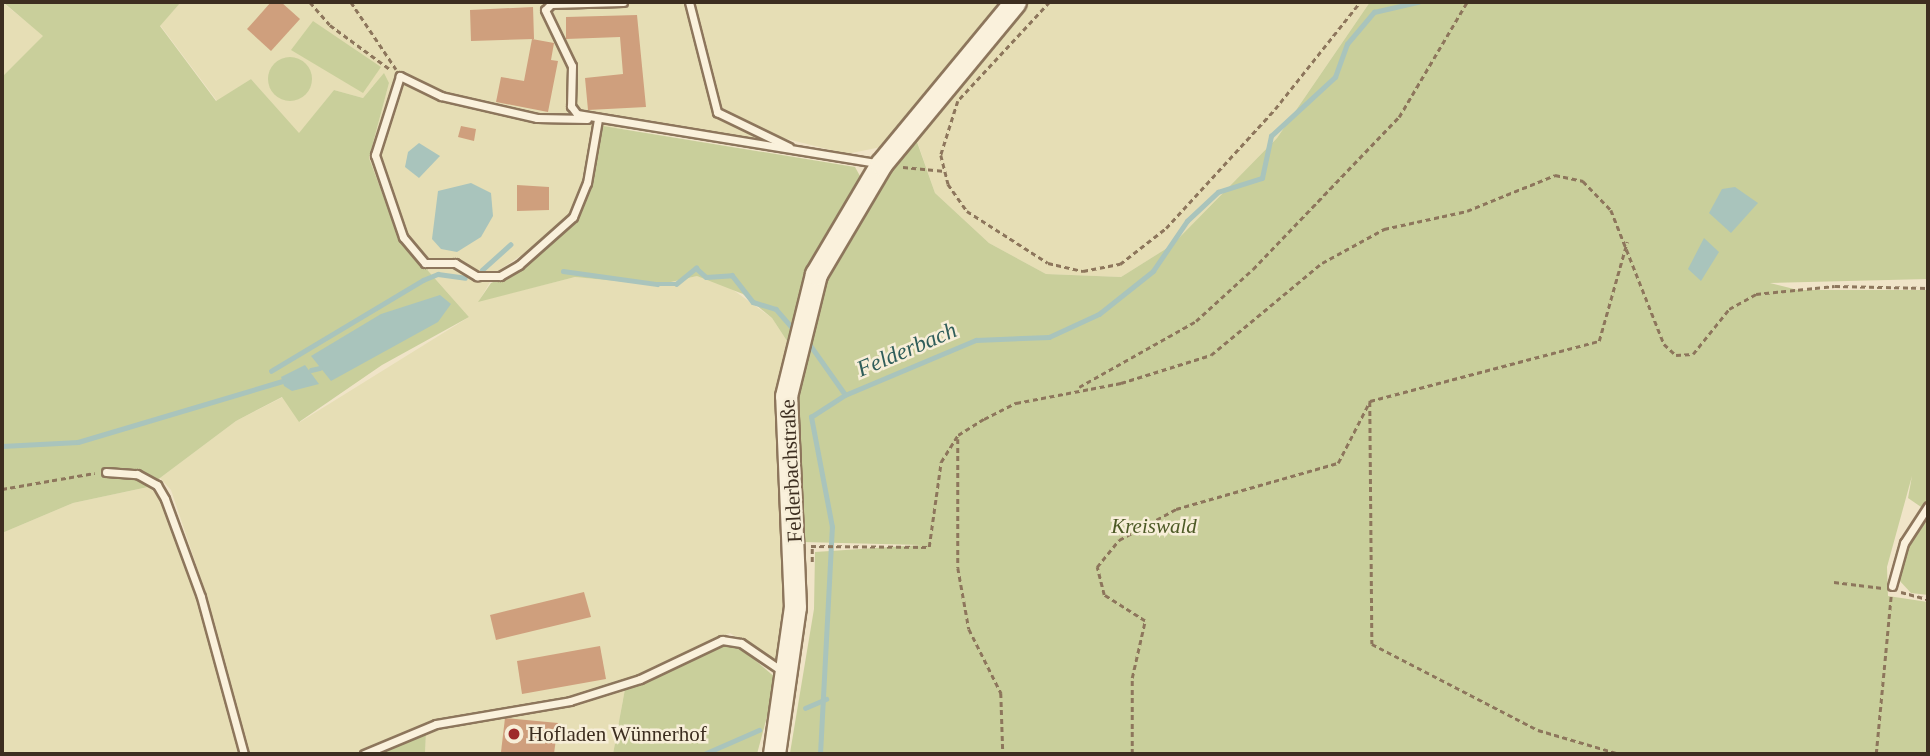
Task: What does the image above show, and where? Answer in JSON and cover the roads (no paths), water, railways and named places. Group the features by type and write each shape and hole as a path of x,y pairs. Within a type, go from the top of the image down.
{"street":[{"name":"Felderbachstraße","path":"774,754 795,594 786,396 795,341 816,274 881,164 1014,2"}],"lane":[{"path":"587,118 571,106 572,66 545,10 551,4 623,2"},
{"path":"689,2 717,112 799,152"},
{"path":"598,119 587,183 573,217 519,265 499,276 477,276 455,263 425,263 403,237 375,155 400,76 441,96 523,115 598,119 881,164"},
{"path":"106,472 136,474 157,485 165,499 201,597 244,754"},
{"path":"1892,586 1904,543 1928,506"},
{"path":"364,754 449,722 570,701 639,679 722,640 741,643 786,673"}],"water":[{"path":"419,143 440,156 419,178 405,167 408,152"},
{"path":"471,183 491,193 493,216 481,237 457,252 441,249 432,239 438,191"},
{"path":"1735,187 1758,203 1731,233 1709,213 1722,189"},
{"path":"1704,238 1719,252 1701,281 1688,269"},
{"path":"440,295 451,304 438,322 331,381 311,356 381,314"},
{"path":"305,365 319,384 292,391 284,386 281,377"}],"waterway":[{"name":"Felderbach","path":"820,754 832,527 811,417 845,395 976,340 1049,337 1099,314 1153,271 1187,221 1218,192 1262,178 1271,136 1335,77 1347,44 1374,12 1418,2"},
{"path":"482,270 510,245"},
{"path":"563,271 657,284 676,284 696,268 706,277 732,275 753,302 776,309 796,332"},
{"path":"271,371 423,280 438,274 465,278"},
{"path":"806,339 845,394"},
{"path":"311,370 320,368"},
{"path":"2,446 78,442 282,381"},
{"path":"805,708 826,699"},
{"path":"704,754 759,730"}],"place":[{"name":"Hofladen Wünnerhof","path":"514,734"}],"park label":[{"name":"Kreiswald","path":"1154,526"}]}
